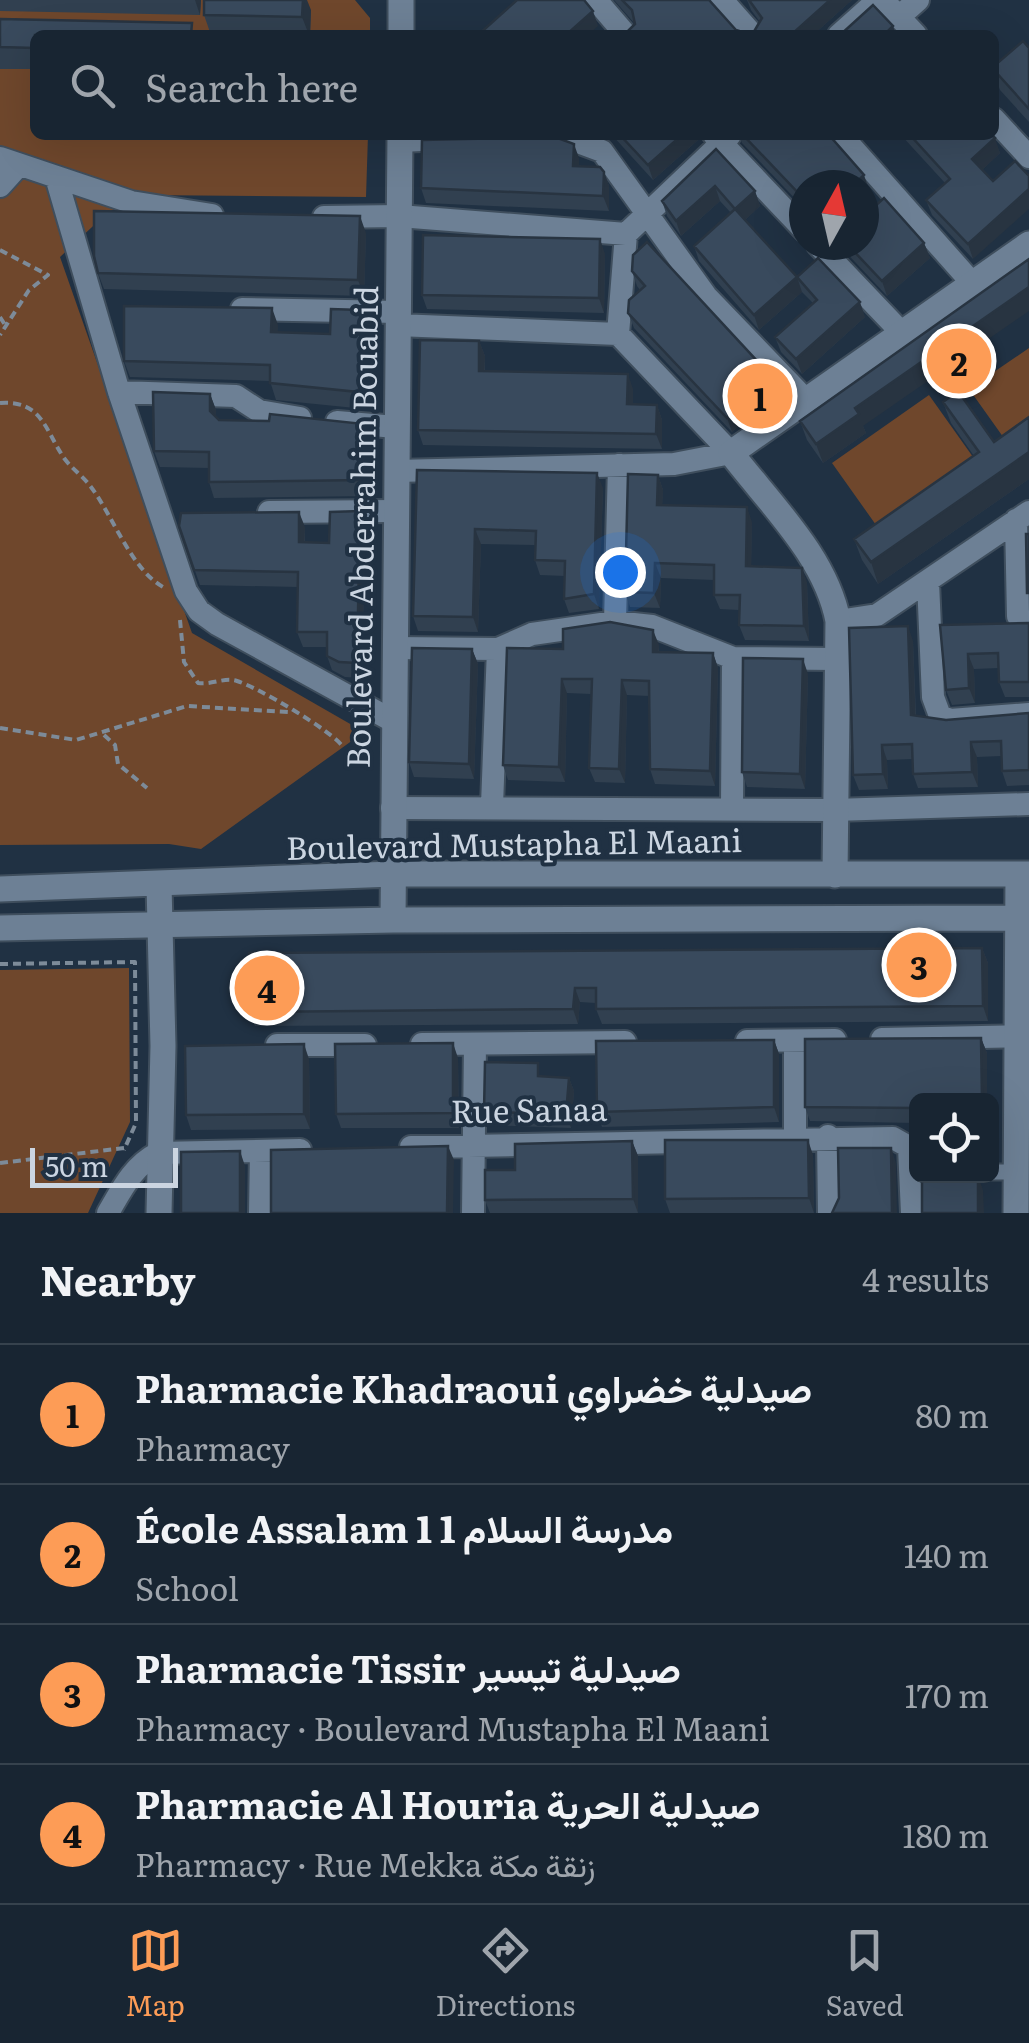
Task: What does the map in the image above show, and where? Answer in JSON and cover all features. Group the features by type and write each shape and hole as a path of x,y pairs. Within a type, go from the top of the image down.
{"street":[{"path":"401,0 401,30"},
{"path":"596,0 619,30"},
{"path":"722,0 748,30"},
{"path":"847,30 886,6 918,0"},
{"path":"886,6 911,30"},
{"path":"999,124 1029,157"},
{"name":"Boulevard Abderrahim Bouabid","path":"393,920 400,140"},
{"path":"572,140 602,151 706,296 805,399"},
{"path":"308,217 398,216 626,234 647,218 720,140"},
{"path":"724,140 789,213"},
{"path":"845,140 973,284"},
{"path":"0,186 9,161 160,209 235,217"},
{"path":"56,177 103,307 119,392 171,513 186,591 199,610 393,721"},
{"path":"618,334 626,234"},
{"path":"396,471 674,464 731,453 1029,244"},
{"path":"832,260 901,332"},
{"path":"227,309 618,334 731,453 820,568 838,620 835,875"},
{"path":"119,392 224,394 269,414 396,428"},
{"path":"616,622 620,465"},
{"path":"240,512 396,511"},
{"path":"838,620 877,615 1022,516"},
{"path":"1022,516 1018,616 1029,624"},
{"path":"928,582 933,697 940,716 950,720 1029,714"},
{"path":"394,648 498,648 532,634 616,622 652,626 734,658 835,659"},
{"path":"492,805 498,648"},
{"path":"732,807 734,658"},
{"path":"392,808 492,805 834,810 1029,804"},
{"name":"Boulevard Mustapha El Maani","path":"0,889 392,874 1023,874"},
{"path":"1020,1210 1004,1172 1023,1129 1023,874"},
{"path":"158,884 173,1046 158,1153 159,1213"},
{"path":"0,928 393,920 1024,918"},
{"path":"720,1042 1024,1036"},
{"path":"795,1137 796,1041"},
{"path":"261,1046 644,1042"},
{"path":"474,1213 475,1044"},
{"path":"828,1136 829,1213"},
{"name":"Rue Sanaa","path":"378,1148 828,1136 893,1138 909,1147"},
{"path":"108,1213 135,1171 158,1153 319,1150"},
{"path":"260,1213 261,1151"},
{"path":"912,1213 913,1183"}],"path":[{"path":"0,250 48,275 29,290 0,335"},
{"path":"0,317 7,328"},
{"path":"0,728 76,740 104,735 187,706 293,712"},
{"path":"104,735 114,744 118,764 147,788"},
{"path":"0,964 135,962 136,1123 117,1164"},
{"path":"0,1163 125,1148"}],"shaded area":[{"path":"0,0 355,0 370,18 370,30 30,30 30,140 368,140 366,197 140,195 107,213 60,257 192,633 352,725 353,740 201,849 169,844 0,845"},
{"path":"1029,348 1029,425 1006,441 969,389"},
{"path":"929,395 973,457 876,525 832,463"},
{"path":"129,968 130,1122 88,1213 0,1213 0,970"}],"building":[{"path":"204,0 303,0 302,17 204,15"},
{"path":"517,0 584,0 593,11 572,30 484,30"},
{"path":"622,0 709,0 736,30 629,30 635,24 632,10"},
{"path":"749,0 830,0 797,30 755,30 762,18"},
{"path":"873,5 893,26 889,30 846,30"},
{"path":"0,19 192,23 191,30 30,30 30,48 0,47"},
{"path":"1023,41 1029,48 1029,109 999,76 999,62"},
{"path":"422,140 563,140 574,144 573,166 600,167 604,172 603,196 421,188"},
{"path":"625,140 676,140 648,165"},
{"path":"748,140 833,140 860,170 789,170 789,183"},
{"path":"915,140 993,140 972,159 993,181 1015,161 1029,176 1029,189 968,244 926,200 950,179"},
{"path":"716,149 755,191 735,209 715,186 676,221 662,201"},
{"path":"884,198 924,243 882,281 862,260 879,260 879,202"},
{"path":"735,209 797,277 754,315 694,246"},
{"path":"94,211 360,216 358,280 98,273"},
{"path":"423,235 600,239 599,298 422,295"},
{"path":"647,242 772,377 727,418 628,313 629,300 645,286 632,271 633,255"},
{"path":"1029,259 1029,287 855,408 859,414 816,444 800,421"},
{"path":"820,260 860,302 796,359 775,337 817,300 797,277"},
{"path":"124,306 272,308 271,332 330,334 331,309 361,310 359,392 270,383 270,365 124,361"},
{"path":"420,340 479,341 479,371 628,374 627,404 657,405 656,434 418,430"},
{"path":"958,391 994,442 1029,417 1029,452 871,562 854,539 979,452 943,402"},
{"path":"153,392 210,394 210,411 219,420 269,421 270,414 364,424 363,480 209,482 209,452 154,451"},
{"path":"417,470 597,473 594,594 564,599 565,561 535,560 536,531 475,529 473,617 413,616"},
{"path":"628,474 658,475 657,505 747,507 746,566 802,568 804,626 739,625 740,595 714,595 714,565 655,563 654,593 625,592"},
{"path":"360,511 357,663 339,662 327,656 327,632 297,632 298,572 194,570 179,526 181,513 299,512 299,542 329,543 330,512"},
{"path":"1029,534 1029,593 1027,593"},
{"path":"610,622 653,630 653,652 713,653 710,771 650,769 649,681 622,680 619,769 589,768 592,679 562,679 559,767 503,765 507,648 563,649 563,629"},
{"path":"1029,623 1029,682 999,682 998,653 968,654 969,688 946,690 940,625"},
{"path":"908,626 911,715 946,720 1029,713 1029,770 1002,771 1001,741 971,742 972,772 913,774 912,744 882,745 883,774 853,775 849,628"},
{"path":"412,648 472,649 469,764 409,762"},
{"path":"743,658 803,659 800,774 742,772"},
{"path":"982,948 983,1006 596,1009 596,988 575,988 573,1009 249,1012 249,953"},
{"path":"981,1038 982,1093 909,1093 909,1108 805,1107 805,1039"},
{"path":"774,1040 774,1107 597,1112 596,1041"},
{"path":"453,1043 453,1113 336,1114 335,1044"},
{"path":"304,1044 304,1114 186,1115 185,1046"},
{"path":"485,1062 538,1063 538,1076 569,1078 566,1114 484,1112"},
{"path":"665,1140 808,1140 809,1198 665,1199"},
{"path":"632,1141 633,1199 485,1200 485,1170 515,1170 515,1144"},
{"path":"448,1146 447,1213 271,1213 271,1150"},
{"path":"838,1148 891,1148 892,1213 832,1213 839,1198"},
{"path":"240,1151 240,1213 181,1213 181,1152"},
{"path":"922,1183 978,1183 978,1213 922,1213"}],"place":[{"name":"École Assalam 1 مدرسة السلام 1","path":"959,361"},
{"name":"Pharmacie Khadraoui صيدلية خضراوي","path":"760,396"},
{"name":"Pharmacie Tissir صيدلية تيسير","path":"919,965"},
{"name":"Pharmacie Al Houria صيدلية الحرية","path":"267,988"}]}
